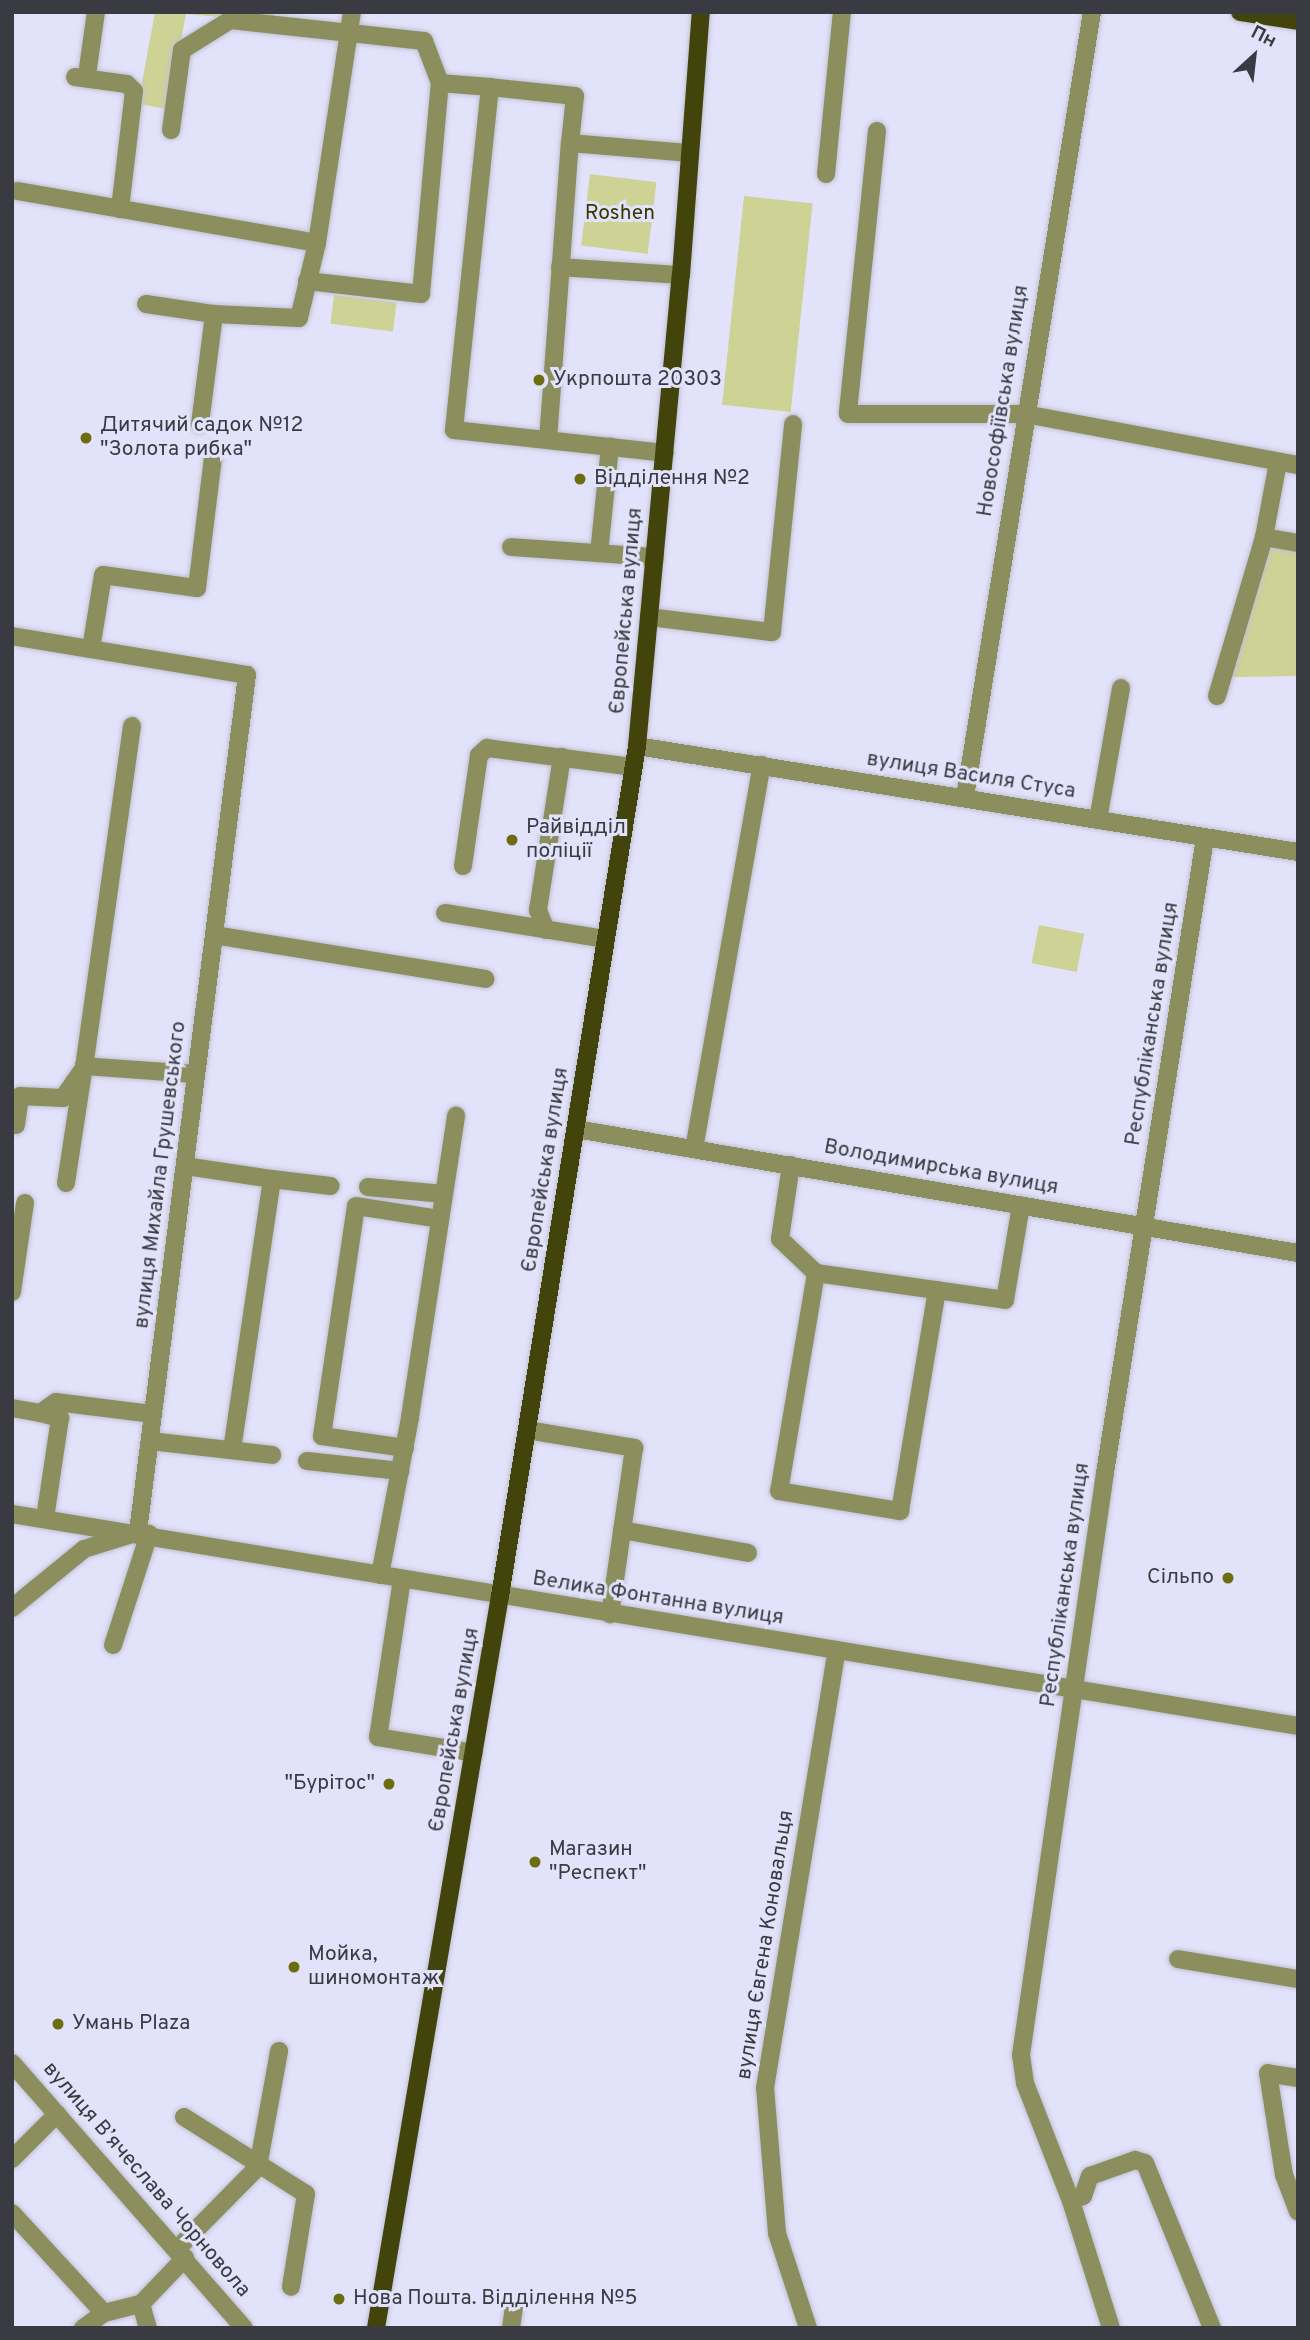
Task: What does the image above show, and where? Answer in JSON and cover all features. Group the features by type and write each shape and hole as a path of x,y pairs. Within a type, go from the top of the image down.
{"main road":[{"name":"Європейська вулиця","path":"376,2328 500,1596 637,746 681,275 688,153 701,12"},
{"path":"1240,12 1298,21"}],"street":[{"path":"96,12 81,73 127,84 134,91 120,209"},
{"path":"146,304 214,314 299,318 317,243 352,12"},
{"path":"826,174 842,12"},
{"name":"Новософіївська вулиця","path":"965,797 1092,12"},
{"path":"171,130 182,50 230,20 281,18 424,41 440,83 421,294 307,281"},
{"path":"440,83 575,96 559,267 548,440"},
{"path":"491,87 454,430 665,453"},
{"path":"877,131 848,414 1025,414 1298,465"},
{"path":"570,143 688,153"},
{"path":"17,191 317,243"},
{"path":"559,267 681,275"},
{"path":"200,424 214,314"},
{"path":"649,617 772,632 793,424"},
{"path":"599,553 610,447"},
{"path":"12,636 91,649 103,575 197,588 214,450"},
{"path":"1217,696 1264,537 1278,461"},
{"path":"1264,537 1298,543"},
{"path":"511,547 654,557"},
{"name":"вулиця Михайла Грушевського","path":"91,649 247,675 153,1413 144,1533 113,1645"},
{"path":"1098,820 1121,688"},
{"path":"66,1183 132,726"},
{"name":"вулиця Василя Стуса","path":"637,746 1298,852"},
{"path":"463,866 483,750 633,767"},
{"path":"546,930 538,910 562,757"},
{"path":"694,1149 762,765"},
{"name":"Республіканська вулиця","path":"1111,2328 1071,2201 1031,2103 1021,2055 1144,1226 1205,838"},
{"path":"445,913 606,939"},
{"path":"214,935 485,979"},
{"path":"85,1066 196,1074"},
{"path":"16,1125 20,1096 63,1098 85,1066"},
{"path":"380,1575 405,1448 456,1115"},
{"name":"Володимирська вулиця","path":"576,1129 1298,1252"},
{"path":"185,1166 331,1186"},
{"path":"791,1166 780,1239 816,1273 1005,1300 1021,1205"},
{"path":"232,1450 272,1179"},
{"path":"368,1187 444,1194"},
{"path":"12,1292 24,1203"},
{"path":"405,1448 322,1436 356,1206 440,1219"},
{"path":"816,1273 779,1490 900,1511 937,1290"},
{"path":"12,1397 153,1413"},
{"path":"40,1413 56,1402"},
{"path":"12,1408 60,1418 45,1518"},
{"path":"527,1430 635,1448 610,1614"},
{"path":"150,1441 272,1455"},
{"path":"307,1461 400,1471"},
{"name":"Велика Фонтанна вулиця","path":"12,1514 144,1533 500,1596 1298,1726"},
{"path":"622,1530 748,1553"},
{"path":"12,1608 84,1549 144,1533"},
{"path":"402,1579 378,1737 474,1753"},
{"name":"вулиця Євгена Коновальця","path":"808,2328 776,2233 765,2088 837,1650"},
{"path":"1178,1959 1298,1979"},
{"path":"83,2328 104,2313 141,2304 258,2167 279,2051"},
{"name":"вулиця В’ячеслава Чорновола","path":"12,2063 244,2328"},
{"path":"1298,2078 1268,2073 1284,2175 1298,2211"},
{"path":"12,2159 57,2113"},
{"path":"184,2117 258,2167 306,2194 291,2287"},
{"path":"1071,2201 1083,2196 1090,2176 1135,2160 1145,2164 1212,2328"},
{"path":"12,2213 104,2313"},
{"path":"141,2304 148,2328"},
{"path":"511,2328 514,2306"}],"green space":[{"path":"155,12 275,12 274,22 186,14 168,109 138,104"},
{"name":"Roshen","path":"590,174 657,182 648,254 581,245"},
{"path":"744,196 813,203 791,412 722,405"},
{"path":"334,295 397,303 393,331 330,324"},
{"path":"1269,544 1298,550 1298,676 1232,677"},
{"path":"1039,925 1084,934 1077,972 1032,963"}],"place":[{"name":"Укрпошта 20303","path":"539,380"},
{"name":"Дитячий садок №12 \"Золота рибка\"","path":"86,438"},
{"name":"Відділення №2","path":"580,479"},
{"name":"Райвідділ поліції","path":"512,840"},
{"name":"Сільпо","path":"1228,1578"},
{"name":"\"Бурітос\"","path":"389,1784"},
{"name":"Магазин \"Респект\"","path":"535,1862"},
{"name":"Мойка, шиномонтаж","path":"294,1967"},
{"name":"Умань Plaza","path":"58,2024"},
{"name":"Нова Пошта. Відділення №5","path":"339,2299"}]}
